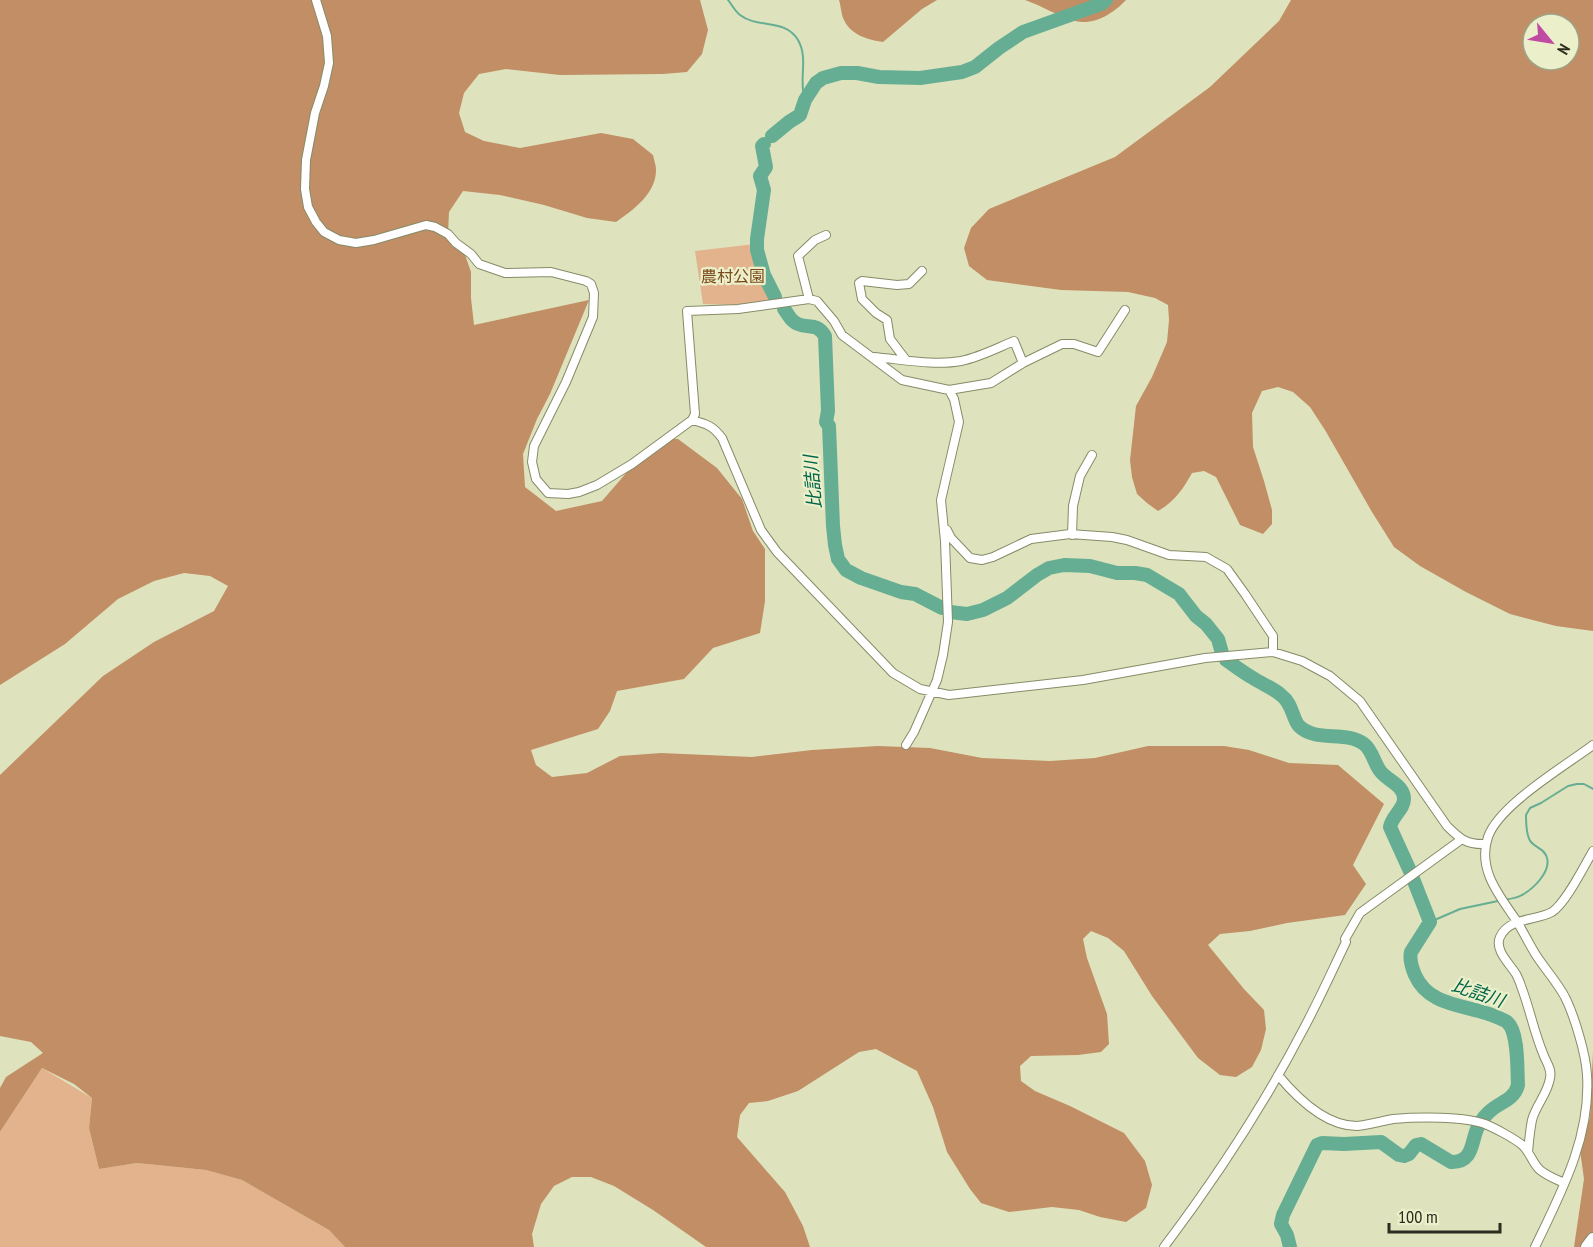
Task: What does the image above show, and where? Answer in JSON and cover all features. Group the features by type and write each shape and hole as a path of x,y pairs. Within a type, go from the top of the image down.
{"highway":[{"path":"1587,1247 1593,1241"}],"street":[{"path":"316,0 327,36 329,63 315,113 306,160 304,189 308,207 324,232 339,240 356,243 426,225 435,226 448,234 479,264 505,273 551,272 586,281 591,285 594,293 593,317 566,382 534,446 532,462 536,479 548,493 568,494 597,485 632,464 692,420 695,414 687,311 738,309 808,299 817,301 834,321 842,335 902,380 949,390 991,383 1023,363 1062,344 1074,344 1098,352 1125,310"},
{"path":"808,299 798,256 815,240 826,235"},
{"path":"906,360 890,339 887,320 862,299 859,283 862,281 883,285 909,284 922,271"},
{"path":"872,357 941,363 960,361 1014,341 1023,363"},
{"path":"906,745 937,680 948,622 941,500 959,422 954,399 949,390"},
{"path":"692,420 707,424 715,429 722,438 761,530 777,552 893,673 920,689 949,695 1083,680 1205,658 1273,652 1302,661 1330,676 1360,701 1447,825 1462,839 1476,844 1486,844"},
{"path":"1072,535 1073,506 1080,476 1092,455"},
{"path":"943,523 951,538 970,558 982,560 1031,539 1072,535 1112,537 1169,555 1206,557 1227,569 1273,636 1273,652"},
{"path":"1535,1247 1578,1149 1585,1123 1587,1073 1581,1040 1565,997 1495,890 1490,879 1486,844 1493,826 1501,815 1593,745"},
{"path":"1164,1247 1245,1130 1278,1075 1309,1018 1346,942 1345,939 1360,913 1462,839"},
{"path":"1528,1152 1532,1120 1551,1074 1536,1037 1522,988 1515,973 1502,956 1498,944 1504,931 1517,922 1542,916 1557,907 1569,892 1593,851"},
{"path":"1278,1075 1309,1107 1346,1124 1357,1126 1395,1119 1442,1118 1468,1120 1486,1125 1522,1145 1539,1169 1564,1183"},
{"path":"1592,1247 1593,1241"}],"green space":[{"name":"農村公園","path":"755,244 764,283 773,300 734,305 703,304 695,251"},
{"path":"42,1068 92,1098 89,1128 99,1169 137,1163 206,1170 242,1180 329,1230 345,1247 0,1247 0,1132"}],"shaded area":[{"path":"0,0 700,0 708,30 702,54 687,72 560,75 506,69 479,74 464,93 459,113 465,132 484,141 520,148 601,133 633,139 653,155 656,166 655,179 648,194 636,207 616,222 587,218 500,195 463,191 449,212 448,234 464,252 471,272 474,325 589,300 523,454 525,487 556,511 602,501 641,456 665,439 678,439 717,468 742,499 753,531 765,549 765,601 760,633 713,648 684,679 617,691 610,711 598,729 531,750 536,765 552,777 587,773 620,756 661,753 752,757 878,746 930,748 982,758 1050,761 1095,758 1148,746 1224,746 1249,750 1289,763 1338,765 1384,804 1353,865 1366,884 1345,915 1220,934 1208,945 1264,1010 1266,1029 1261,1050 1252,1067 1236,1077 1220,1075 1198,1058 1152,996 1124,951 1108,938 1091,931 1083,939 1087,958 1107,1014 1109,1044 1101,1052 1031,1056 1020,1066 1021,1081 1035,1091 1124,1133 1145,1161 1152,1185 1146,1208 1126,1222 1079,1210 1052,1207 1009,1212 981,1203 947,1152 933,1107 917,1071 876,1049 859,1052 798,1091 768,1101 749,1103 740,1115 737,1137 785,1192 803,1226 810,1247 706,1247 614,1186 591,1177 572,1177 554,1186 541,1204 532,1234 534,1247 345,1247 329,1230 242,1180 206,1170 137,1163 99,1169 89,1128 92,1098 74,1084 42,1068 0,1132 0,1088 6,1077 43,1053 31,1042 0,1036 0,775 103,676 154,642 214,611 228,586 210,576 184,573 154,581 118,599 65,644 0,685"},
{"path":"839,0 937,0 922,9 883,42 855,33 843,18"},
{"path":"1025,0 1126,0 1103,17 1082,22 1069,19"},
{"path":"1291,0 1593,0 1593,631 1556,626 1510,614 1420,566 1394,547 1310,407 1293,392 1278,387 1262,391 1252,413 1253,447 1272,510 1272,524 1263,534 1240,525 1216,477 1204,471 1192,473 1178,494 1158,511 1137,494 1130,460 1136,406 1167,342 1168,305 1155,298 1128,292 1061,290 987,280 969,266 964,248 971,228 989,209 1115,157 1210,87 1279,21"},
{"path":"1593,1052 1593,1247 1574,1247 1584,1179 1580,1150 1590,1117"}],"waterway":[{"path":"728,0 738,13 747,19 779,26 793,33 803,55 802,85 805,100"},
{"name":"比詰川","path":"772,136 800,115 805,100 816,83 823,78 841,73 920,78 962,72 975,67 1023,32 1101,4 1106,0"},
{"name":"比詰川","path":"764,144 762,146 766,167 760,176 764,190 757,250 764,275 775,297"},
{"name":"比詰川","path":"784,309 795,323 815,327 825,336 828,411 826,422 829,426 833,526 838,559 846,570 861,578 901,592 915,594 942,608"},
{"name":"比詰川","path":"950,612 967,614 983,610 1007,598 1049,568 1064,565 1090,566 1117,573 1147,575 1179,594 1218,639 1222,653"},
{"name":"比詰川","path":"1226,660 1281,695 1288,703 1299,726 1306,731 1349,738 1364,744 1381,772 1399,787 1404,799 1390,827 1430,922 1411,952 1415,975 1430,994 1441,1000 1506,1021 1514,1034 1517,1052 1518,1085 1516,1090 1483,1119 1470,1151 1464,1159 1451,1162 1421,1144 1416,1145 1409,1154 1404,1156 1381,1142 1317,1145 1283,1215 1281,1224 1290,1247"},
{"path":"1504,900 1518,897 1536,884 1544,874 1548,863 1546,855 1531,842 1528,836 1526,815 1530,808 1568,786 1584,784 1593,789"},
{"path":"1430,922 1460,909 1498,901"}]}
